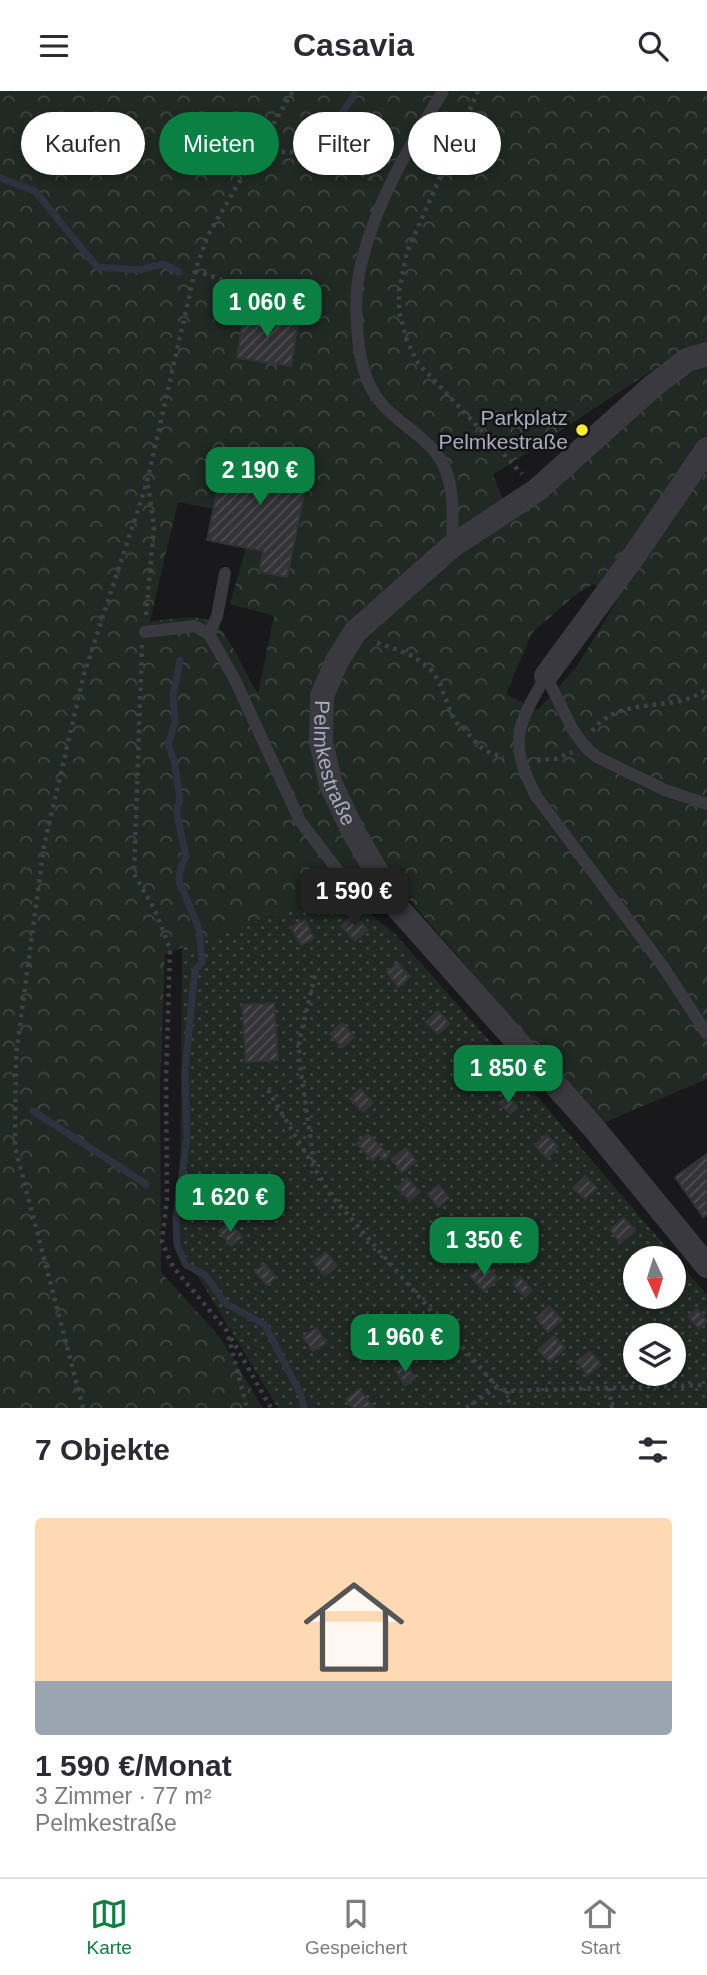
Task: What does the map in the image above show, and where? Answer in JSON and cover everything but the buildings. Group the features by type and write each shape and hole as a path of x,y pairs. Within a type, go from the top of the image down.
{"street":[{"name":"Pelmkestraße","path":"707,354 687,360 653,386 537,490 452,546 355,632 337,661 323,696 321,742 331,785 353,831 398,908 593,1127 707,1266"},
{"path":"546,676 636,553 707,449"}],"lane":[{"path":"443,91 388,188 373,224 358,276 356,316 359,352 367,380 381,403 436,453 447,474 453,510 452,546"},
{"path":"209,634 217,617 225,573"},
{"path":"145,632 195,627 209,634 235,680 300,821 346,881 398,908"},
{"path":"546,676 573,730 597,757 665,790 707,804"},
{"path":"546,676 525,711 519,734 520,761 536,796 663,965 707,1034"}],"path":[{"path":"279,114 293,91"},
{"path":"478,91 407,253 399,291 399,311 407,341 418,363 537,490"},
{"path":"279,152 321,152 388,188"},
{"path":"83,1408 15,1147 16,1055 44,846 84,674 147,482 195,271 208,235 243,175"},
{"path":"195,271 299,304"},
{"path":"147,482 155,527 141,649 134,874 155,910 170,949 166,1079 167,1198 162,1242 173,1267 227,1331 271,1408"},
{"path":"355,632 371,642 418,659 433,672 457,723 466,730 476,745 494,755 520,761 555,759 580,748 594,728 620,710 697,697 707,689"},
{"path":"315,1168 299,1042 316,975"},
{"path":"268,1090 330,1194 497,1387 507,1391 707,1385"},
{"path":"227,1331 247,1408"},
{"path":"466,1408 497,1387"},
{"path":"609,1388 612,1408"},
{"path":"507,1391 510,1408"}],"green space":[{"path":"0,91 707,91 707,1079 601,1124 407,897 347,895 271,916 165,954 160,1087 161,1272 220,1337 263,1408 0,1408","holes":["665,362 507,509 493,475","178,502 213,509 207,540 246,548 230,604 274,616 258,693 228,640 213,623 191,617 150,621","593,584 618,599 577,666 538,710 506,694 532,633 573,597"]},
{"path":"347,895 396,935 665,1246 623,1246 623,1309 686,1309 686,1270 707,1295 707,1408 278,1408 180,1247 182,947 271,916"}],"waterway":[{"path":"343,112 356,91"},
{"path":"0,178 35,191 97,267 139,270 163,264 179,272"},
{"path":"180,660 173,696 175,722 168,745 174,760 180,800 177,816 186,856 179,881 199,929 202,962 195,970 185,1071 187,1137 176,1218 177,1245 186,1265 205,1275 225,1303 265,1325 301,1395 304,1408"},
{"path":"33,1111 146,1184"}],"place":[{"name":"Parkplatz Pelmkestraße","path":"582,430"}]}
